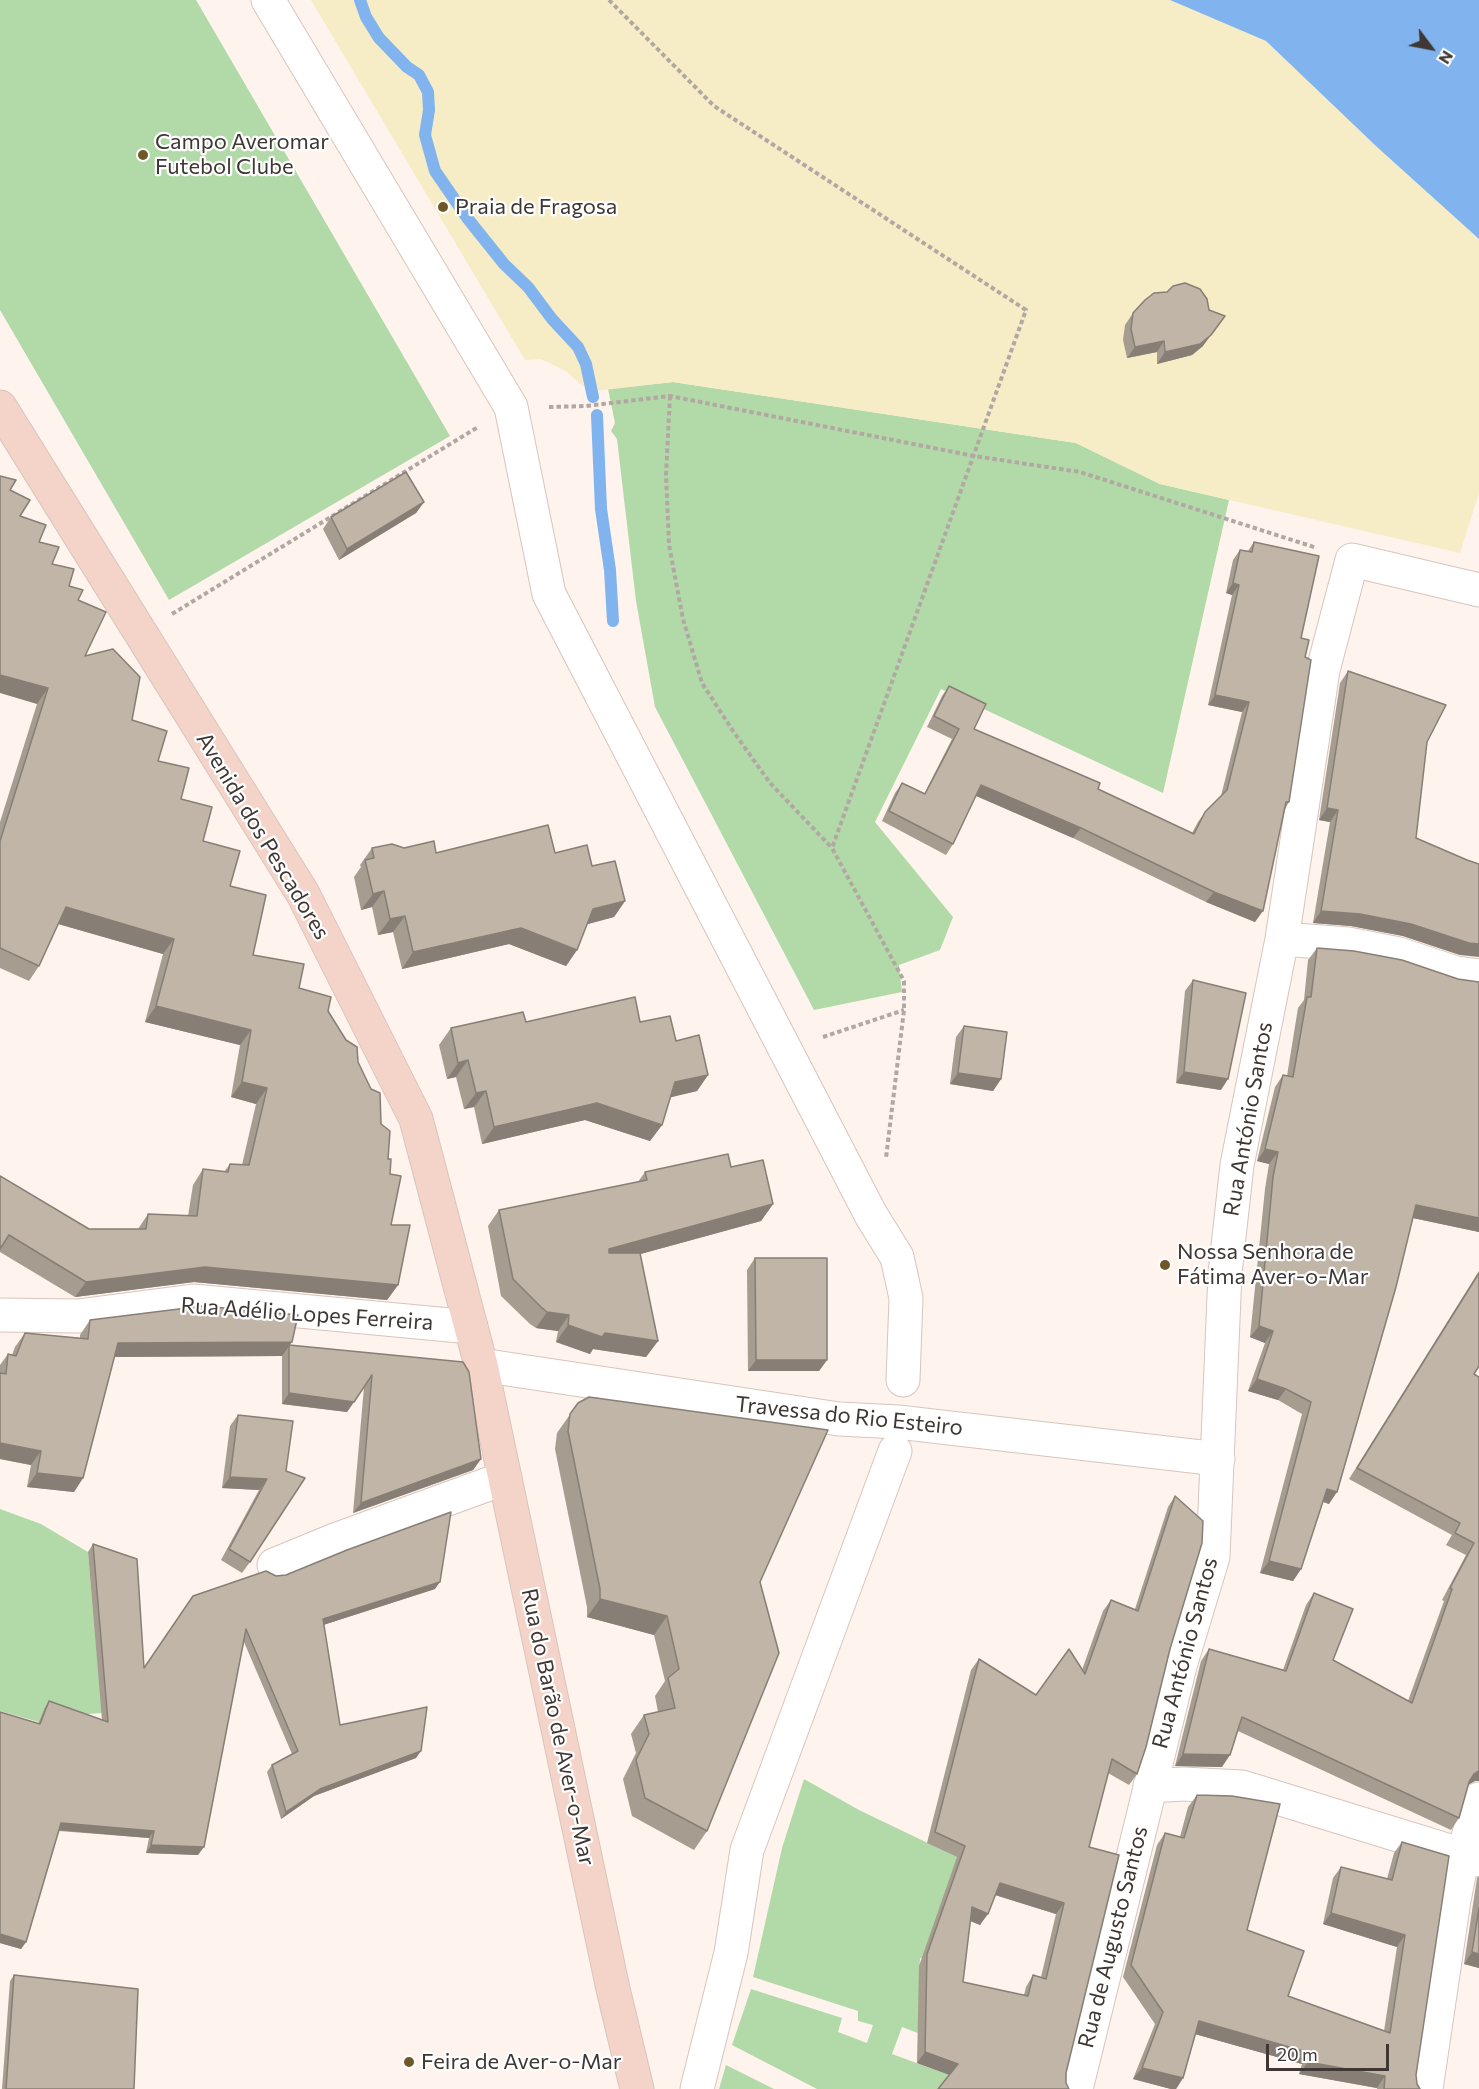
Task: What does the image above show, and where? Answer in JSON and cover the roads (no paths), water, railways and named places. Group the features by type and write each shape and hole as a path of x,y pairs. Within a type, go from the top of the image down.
{"street":[{"path":"268,0 511,407 549,594 871,1215 897,1257 906,1298 903,1380"},
{"name":"Avenida dos Pescadores","path":"0,407 303,894 416,1119 481,1365"},
{"name":"Rua António Santos","path":"1150,1786 1180,1665 1213,1557 1225,1273 1237,1165 1282,939 1323,670 1352,560 1479,590"},
{"path":"1282,939 1348,944 1399,954 1456,973 1479,976"},
{"name":"Rua Adélio Lopes Ferreira","path":"0,1315 78,1316 193,1301 471,1327"},
{"name":"Travessa do Rio Esteiro","path":"481,1365 839,1419 898,1422 1218,1459"},
{"name":"Rua do Barão de Aver-o-Mar","path":"481,1365 613,1989 637,2089"},
{"path":"697,2089 731,1953 747,1850 896,1451"},
{"path":"274,1565 335,1540 505,1478"},
{"path":"1150,1786 1183,1784 1242,1787 1471,1857"},
{"name":"Rua de Augusto Santos","path":"1076,2089 1150,1786"},
{"path":"1426,2089 1471,1857 1479,1799"}],"water":[{"path":"1170,0 1479,0 1479,239 1377,147 1266,41"}],"waterway":[{"path":"360,0 366,17 379,38 407,67 419,75 428,92 429,110 425,135 435,171 468,219 504,264 528,287 552,319 578,347 586,364 593,397"},
{"path":"597,415 601,509 610,570 613,621"}],"place":[{"name":"Campo Averomar Futebol Clube","path":"143,155"},
{"name":"Praia de Fragosa","path":"443,207"},
{"name":"Nossa Senhora de Fátima Aver-o-Mar","path":"1165,1265"},
{"name":"Feira de Aver-o-Mar","path":"409,2062"}]}
